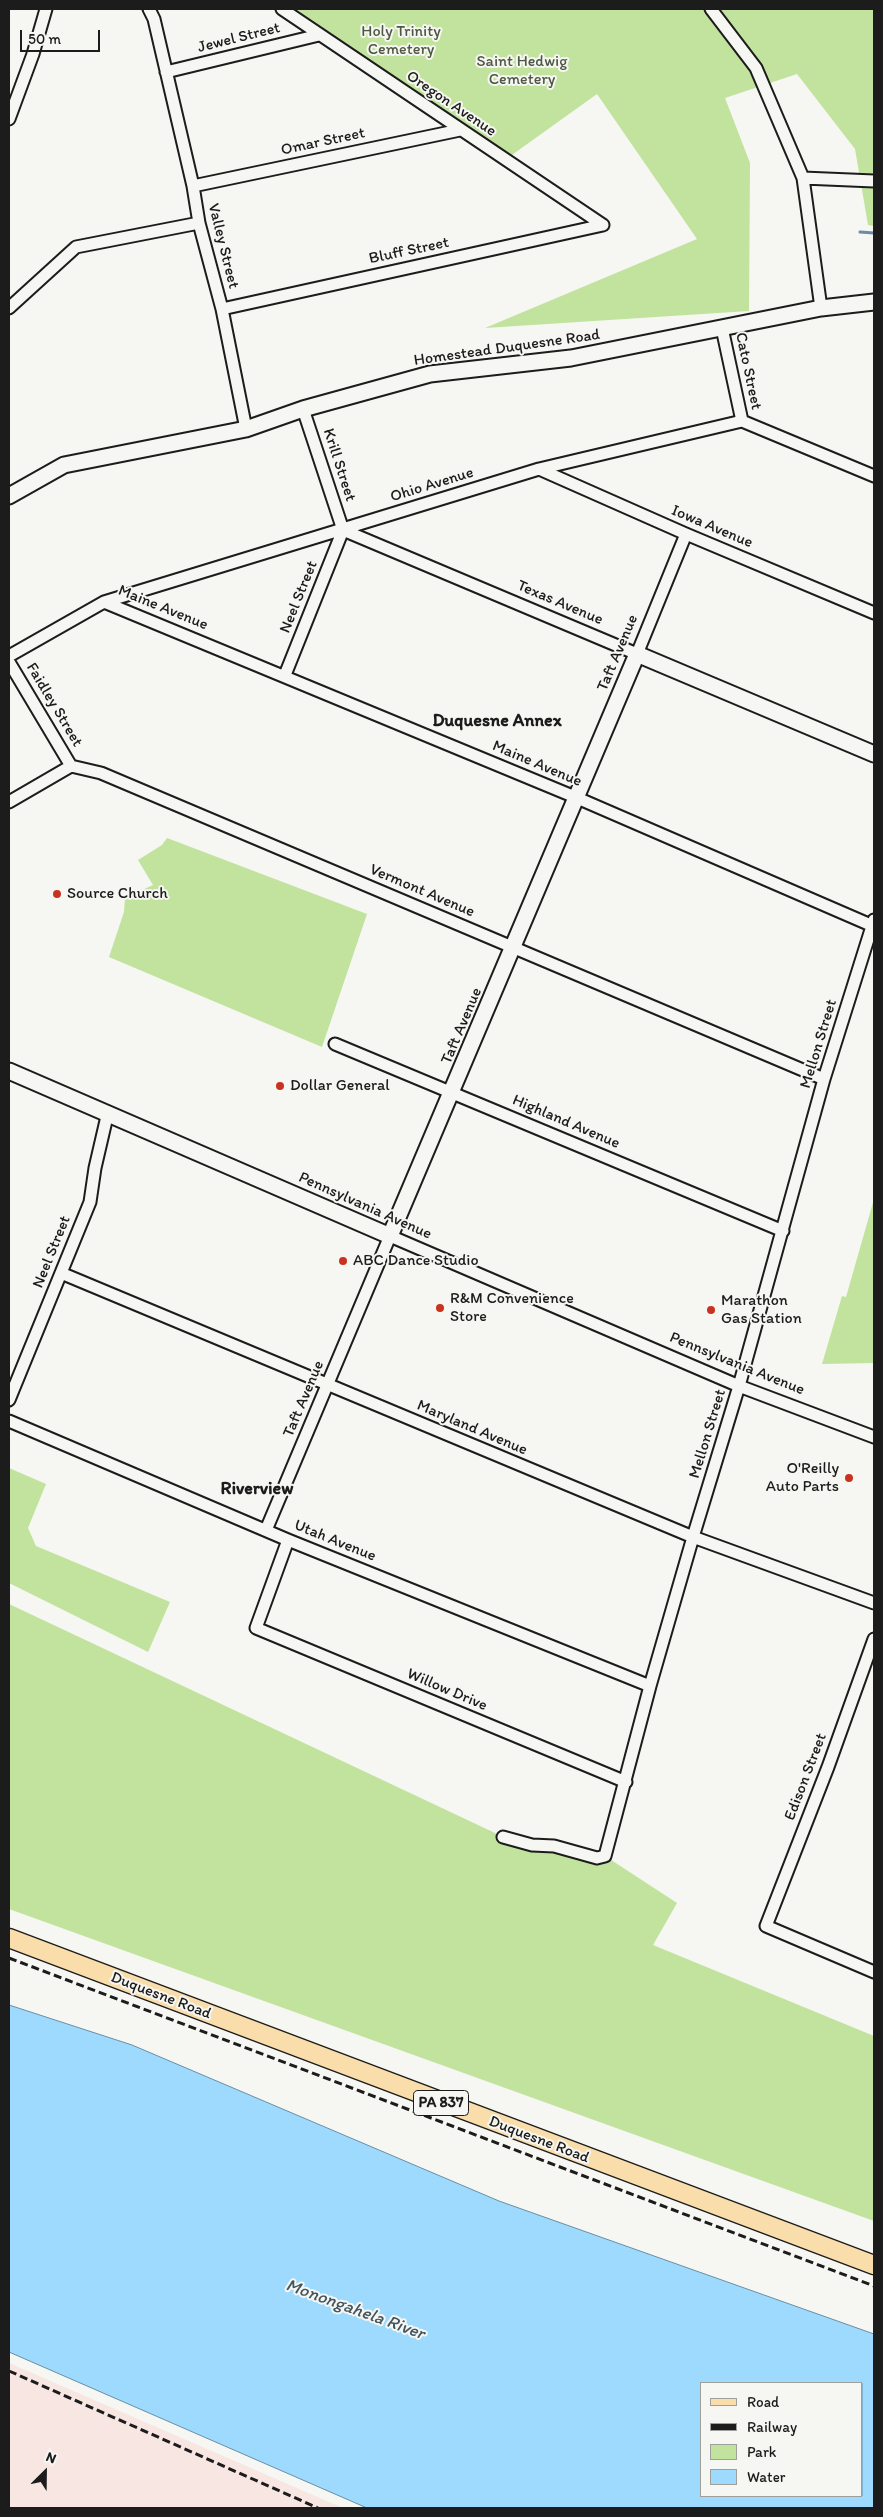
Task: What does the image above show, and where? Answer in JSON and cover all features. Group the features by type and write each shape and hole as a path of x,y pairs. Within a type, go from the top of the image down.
{"main road":[{"name":"Duquesne Road","path":"9,1938 874,2265"}],"street":[{"path":"9,119 33,54 46,9"},
{"name":"Valley Street","path":"149,9 154,19 193,186 199,223 222,309 246,429"},
{"name":"Oregon Avenue","path":"282,9 603,226"},
{"path":"711,9 756,68 803,178 821,308"},
{"name":"Jewel Street","path":"166,72 319,35"},
{"name":"Omar Street","path":"193,186 460,130"},
{"path":"803,178 874,181"},
{"path":"9,308 76,246 199,223"},
{"name":"Bluff Street","path":"222,309 603,226"},
{"name":"Homestead Duquesne Road","path":"9,496 64,465 246,429 304,409 430,374 571,358 821,308 874,302"},
{"name":"Cato Street","path":"722,328 742,421"},
{"name":"Krill Street","path":"304,409 343,530"},
{"path":"742,421 874,476"},
{"name":"Ohio Avenue","path":"9,656 104,602 539,469 742,421"},
{"name":"Iowa Avenue","path":"539,469 686,534 874,613"},
{"name":"Texas Avenue","path":"343,530 874,754"},
{"name":"Neel Street","path":"285,675 343,530"},
{"name":"Taft Avenue","path":"266,1530 453,1092 686,534"},
{"name":"Maine Avenue","path":"104,602 285,675 873,923"},
{"name":"Faidley Street","path":"9,662 71,766"},
{"path":"9,802 71,766"},
{"name":"Vermont Avenue","path":"71,766 102,773 824,1079"},
{"name":"Mellon Street","path":"502,1837 532,1846 554,1846 597,1858 605,1856 692,1537 739,1386 824,1079 873,923"},
{"name":"Highland Avenue","path":"335,1044 783,1231"},
{"name":"Pennsylvania Avenue","path":"9,1071 108,1112 739,1386 874,1437"},
{"name":"Neel Street","path":"9,1400 91,1197 94,1168 108,1112"},
{"name":"Maryland Avenue","path":"61,1273 692,1537 874,1603"},
{"name":"Utah Avenue","path":"9,1421 288,1540 650,1686"},
{"name":"Willow Drive","path":"288,1540 256,1628 626,1782"},
{"name":"Edison Street","path":"874,1639 828,1767 766,1926 874,1972"}],"shaded area":[{"path":"9,2363 343,2508 9,2508"}],"green space":[{"path":"296,9 874,9 874,226 868,225 855,149 797,74 725,98 750,163 749,311 485,328 697,239 597,94 509,157"},
{"path":"167,838 367,914 322,1047 109,957 124,912 125,898 153,885 138,860 162,845"},
{"path":"874,1199 874,1363 822,1364 842,1296 846,1297"},
{"path":"9,1468 46,1484 28,1528 36,1546 170,1602 148,1652 9,1583"},
{"path":"9,1604 512,1841 605,1856 677,1903 653,1945 874,2036 874,2221 9,1909"}],"water":[{"name":"Monongahela River","path":"9,2005 132,2045 499,2201 874,2334 874,2508 367,2508 9,2352"}],"waterway":[{"path":"860,232 874,233"}],"railway":[{"path":"9,1958 874,2286"},
{"path":"9,2371 318,2508"}],"place":[{"name":"Source Church","path":"57,894"},
{"name":"Dollar General","path":"280,1086"},
{"name":"ABC Dance Studio","path":"343,1261"},
{"name":"R&M Convenience Store","path":"440,1308"},
{"name":"Marathon Gas Station","path":"711,1310"},
{"name":"O'Reilly Auto Parts","path":"849,1478"}],"district":[{"name":"Duquesne Annex","path":"497,721"},
{"name":"Riverview","path":"257,1489"}],"park label":[{"name":"Holy Trinity Cemetery","path":"401,41"},
{"name":"Saint Hedwig Cemetery","path":"522,71"}]}
